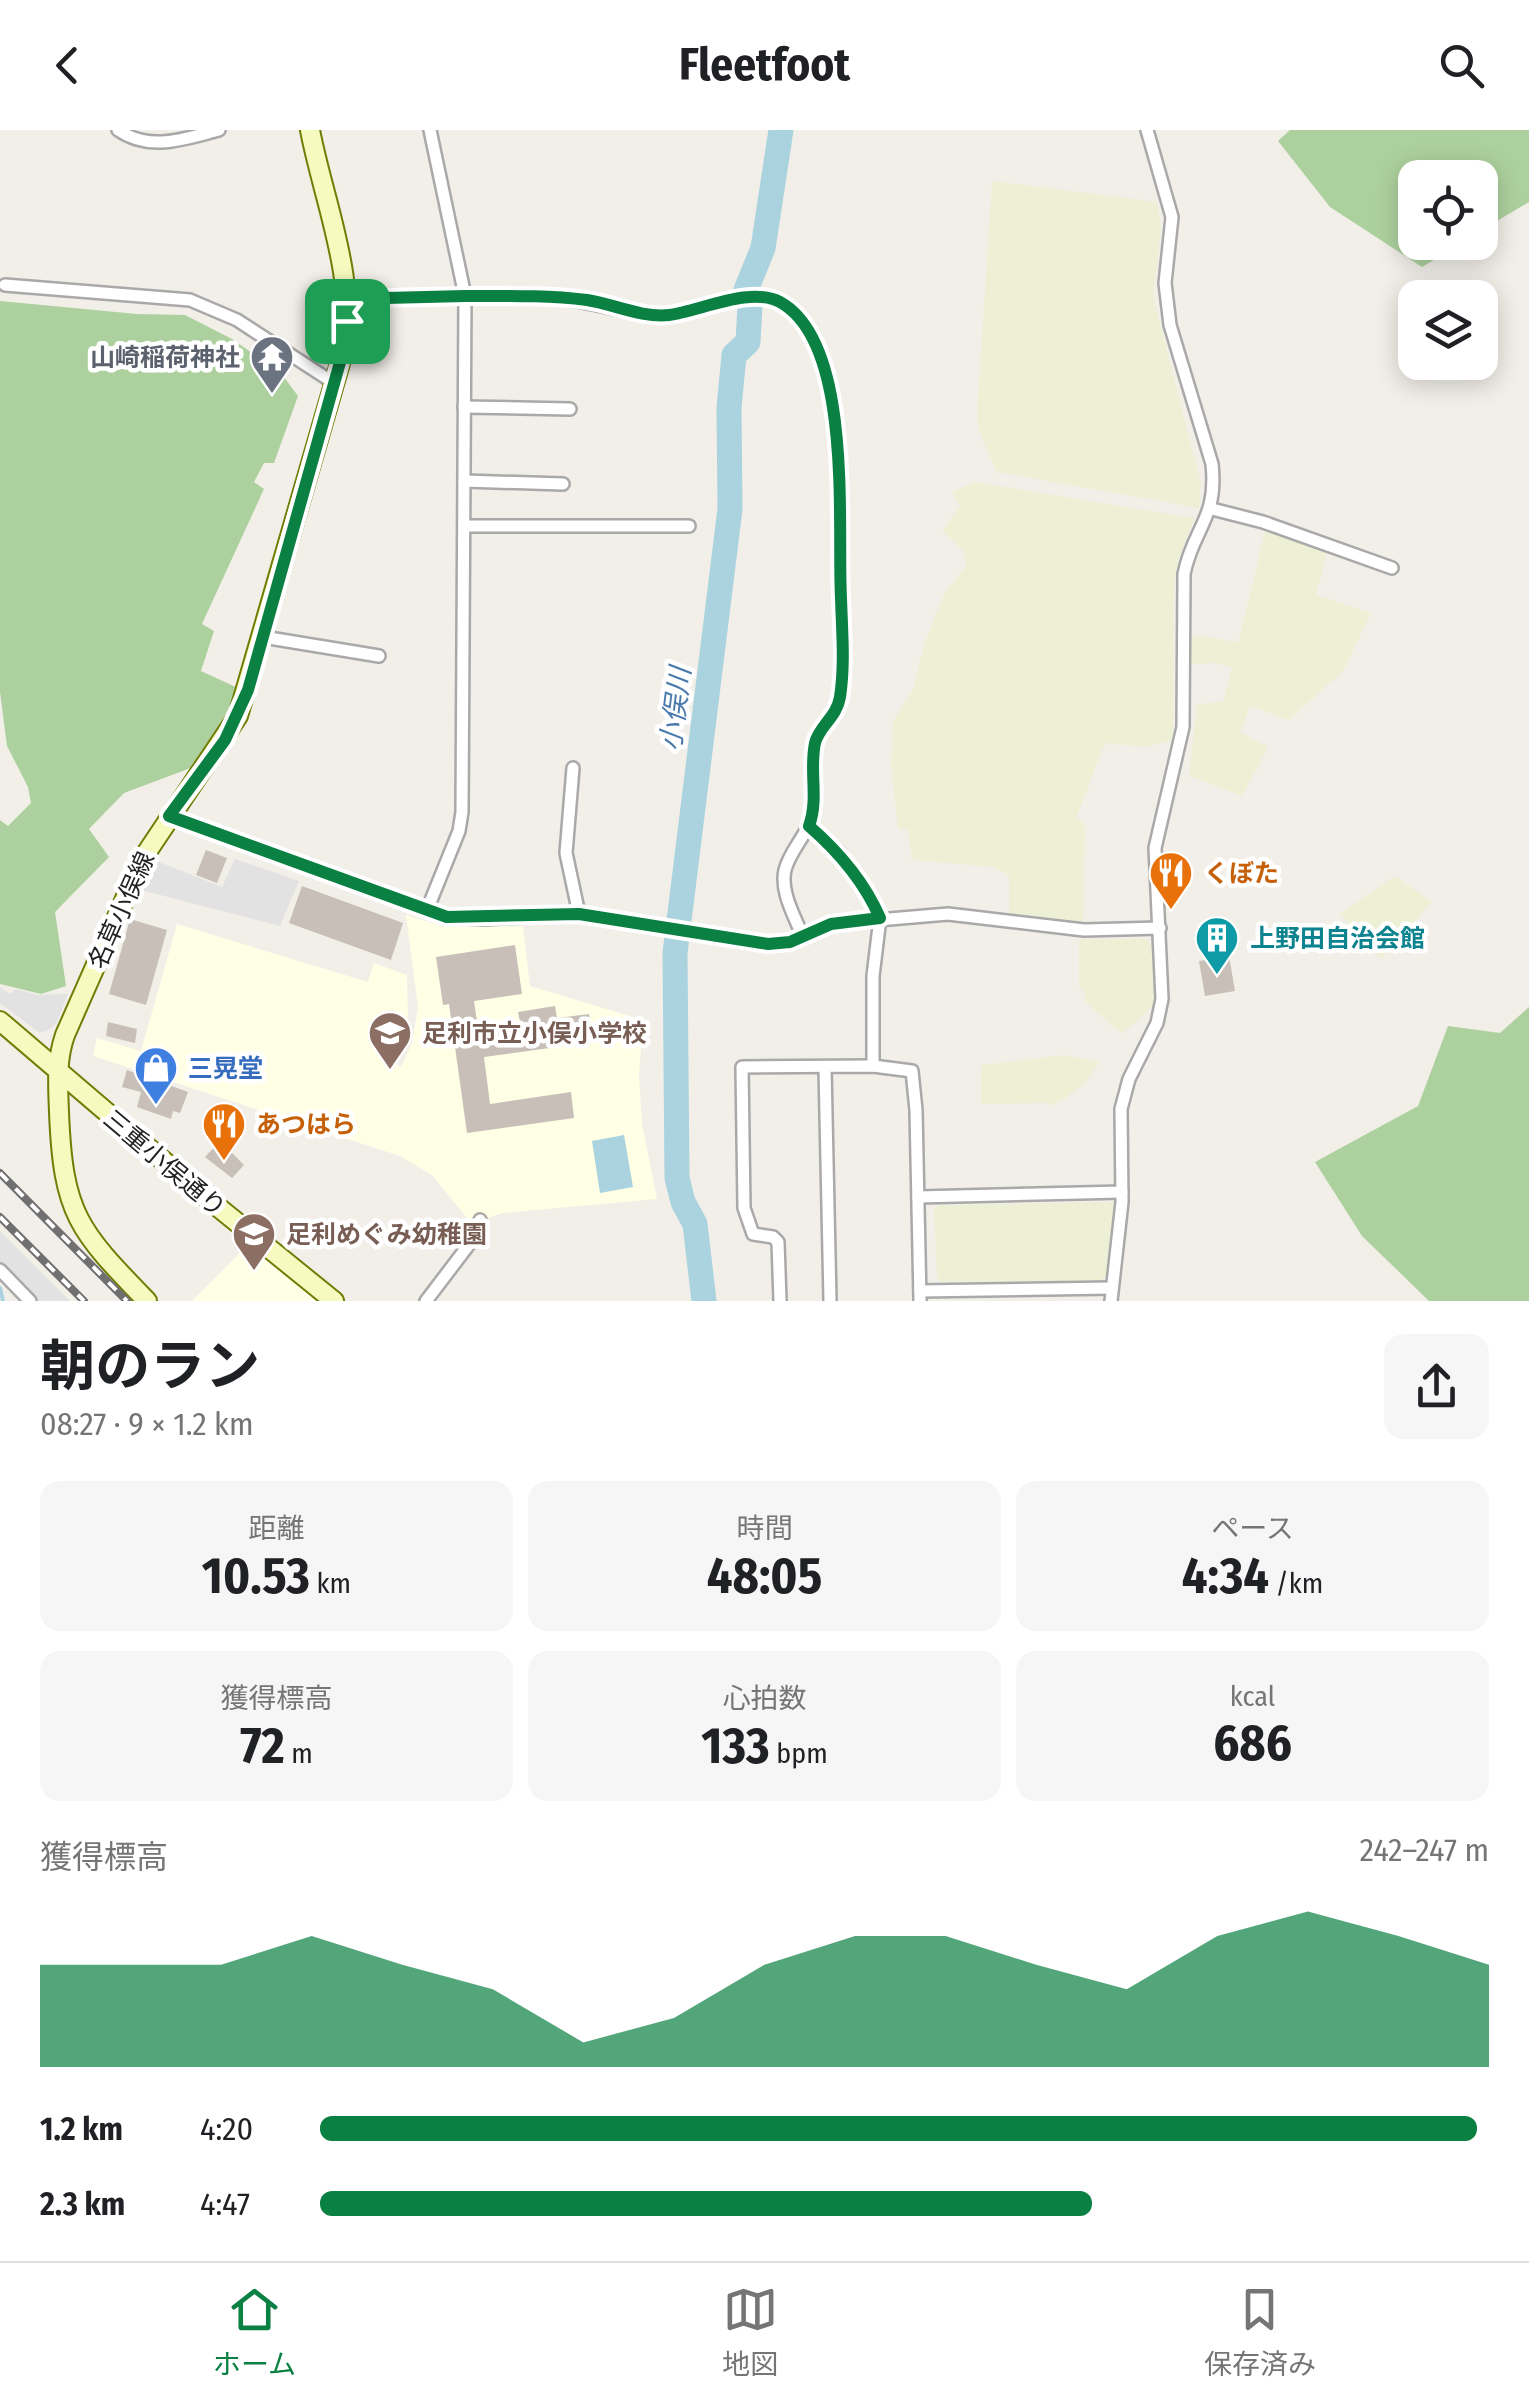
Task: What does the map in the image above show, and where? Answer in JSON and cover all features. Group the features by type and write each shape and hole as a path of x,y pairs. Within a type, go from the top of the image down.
{"main road":[{"name":"名草小俣線","path":"147,1301 90,1240 70,1202 63,1172 58,1070 65,1035 134,875 169,816 232,729 248,690 346,341 346,299 336,238 310,130"},
{"name":"三重小俣通り","path":"0,1021 334,1301"}],"street":[{"path":"118,130 146,143 167,143 219,130"},
{"path":"427,910 462,812 465,296 430,130"},
{"path":"780,1301 778,1242 773,1237 753,1234 744,1208 742,1067 873,1066 912,1072 916,1080 920,1296 1111,1295 1122,1192 1120,1108 1160,1010 1156,848 1183,726 1184,574 1187,559 1212,510 1212,464 1189,394 1165,298 1172,216 1147,130"},
{"path":"4,285 190,300 237,320 334,383"},
{"path":"346,299 543,296 588,300 664,316 724,301 759,298 777,300 800,318 830,388 840,470 840,599 844,636 835,714 816,740 815,803 809,826 784,877 802,935"},
{"path":"464,407 570,409"},
{"path":"464,482 564,484"},
{"path":"1212,510 1262,522 1392,568"},
{"path":"464,526 689,526"},
{"path":"263,637 379,656"},
{"path":"573,768 566,854 579,914"},
{"path":"169,816 447,917 579,914 768,944 790,942 831,924 948,914 1084,930 1160,928"},
{"path":"809,826 839,852 872,899 880,918 873,976 873,1066"},
{"path":"825,1068 830,1301"},
{"path":"918,1197 1122,1192"},
{"path":"426,1301 477,1234 480,1220"},
{"path":"0,1270 30,1301"}],"shaded area":[{"path":"992,181 1157,202 1161,229 1153,296 1201,483 1199,508 996,472 979,430 977,414"},
{"path":"975,482 1194,518 1174,585 1173,740 1146,747 1105,743 1077,816 1085,827 1083,924 1009,915 1009,875 993,867 912,860 908,829 898,829 891,763 893,721 913,689 925,642 944,594 966,566 964,552 942,531 960,506 952,492"},
{"path":"1265,531 1327,552 1316,595 1371,613 1344,670 1289,720 1250,706 1240,732 1268,747 1242,796 1189,776 1197,704 1223,702 1232,668 1217,663 1189,664 1188,636 1238,643"},
{"path":"235,859 299,881 280,926 141,890 154,860 222,887"},
{"path":"1395,876 1432,902 1381,959 1340,914"},
{"name":"足利市立小俣小学校","path":"406,915 445,927 523,926 530,986 643,1020 639,1075 642,1124 657,1199 503,1213 471,1223 432,1175 400,1156 93,1056 97,1038 141,1051 177,924 368,982 374,963 407,975 408,1021 396,1064 401,1067 412,1043 418,1007"},
{"path":"1079,939 1147,939 1153,949 1155,1004 1122,1034 1085,1002 1085,993 1079,987"},
{"path":"0,987 10,994 16,989 37,995 68,994 57,1022 40,1033 0,1003"},
{"path":"1064,1055 1100,1062 1084,1084 1063,1100 1051,1106 981,1104 981,1065"},
{"path":"1114,1202 1106,1276 1099,1281 942,1282 937,1278 934,1209 940,1205"},
{"path":"0,1231 70,1301 38,1301 0,1262"},
{"name":"足利めぐみ幼稚園","path":"251,1242 321,1301 192,1301"}],"green space":[{"path":"1290,130 1529,130 1529,202 1498,220 1498,160 1398,160 1398,251 1330,207 1278,141"},
{"path":"1411,260 1434,260 1422,267"},
{"path":"0,301 185,315 232,339 281,373 298,396 274,463 264,463 254,482 264,489 202,624 214,631 201,671 240,689 196,766 124,793 89,829 109,857 55,912 66,986 41,994 0,984 0,820 8,826 31,803 28,787 7,746 0,692"},
{"path":"1529,1007 1529,1301 1429,1301 1362,1236 1315,1162 1418,1106 1448,1026 1500,1033"}],"water":[{"path":"624,1135 633,1187 600,1193 592,1141"}],"building":[{"path":"206,850 227,858 217,883 196,875"},
{"path":"302,886 403,923 391,960 289,923"},
{"path":"130,919 167,930 146,1005 109,994"},
{"path":"515,945 522,994 474,1001 478,1028 520,1022 518,1012 555,1006 557,1018 589,1014 593,1042 484,1057 490,1104 571,1092 574,1118 467,1133 449,1004 443,1005 436,957"},
{"name":"上野田自治会館","path":"1229,956 1235,991 1205,996 1199,961"},
{"path":"108,1022 137,1029 135,1043 106,1036"},
{"path":"127,1070 188,1092 180,1113 173,1111 171,1119 137,1107 141,1092 122,1087"},
{"path":"220,1141 244,1165 232,1178 205,1157"}],"waterway":[{"name":"小俣川","path":"704,1301 695,1224 683,1202 677,1178 675,953 730,509 729,408 734,355 748,342 750,305 746,290 763,248 781,130"},
{"path":"0,1288 3,1301"}],"railway":[{"path":"0,1173 127,1301"},
{"path":"0,1217 84,1301"}],"place":[{"name":"山崎稲荷神社","path":"272,395"},
{"name":"くぼた","path":"1171,911"},
{"name":"上野田自治会館","path":"1217,976"},
{"name":"足利市立小俣小学校","path":"390,1071"},
{"name":"三晃堂","path":"156,1106"},
{"name":"あつはら","path":"224,1162"},
{"name":"足利めぐみ幼稚園","path":"254,1272"}],"route":[{"path":"465,296 588,300 664,316 724,301 763,297 777,300 800,318 830,388 840,470 840,599 844,636 839,703 816,740 815,803 809,826 839,852 872,899 880,918 831,924 790,942 756,944 579,914 447,917 169,816 232,729 248,690 341,360 347,321 346,299 465,296"}]}
